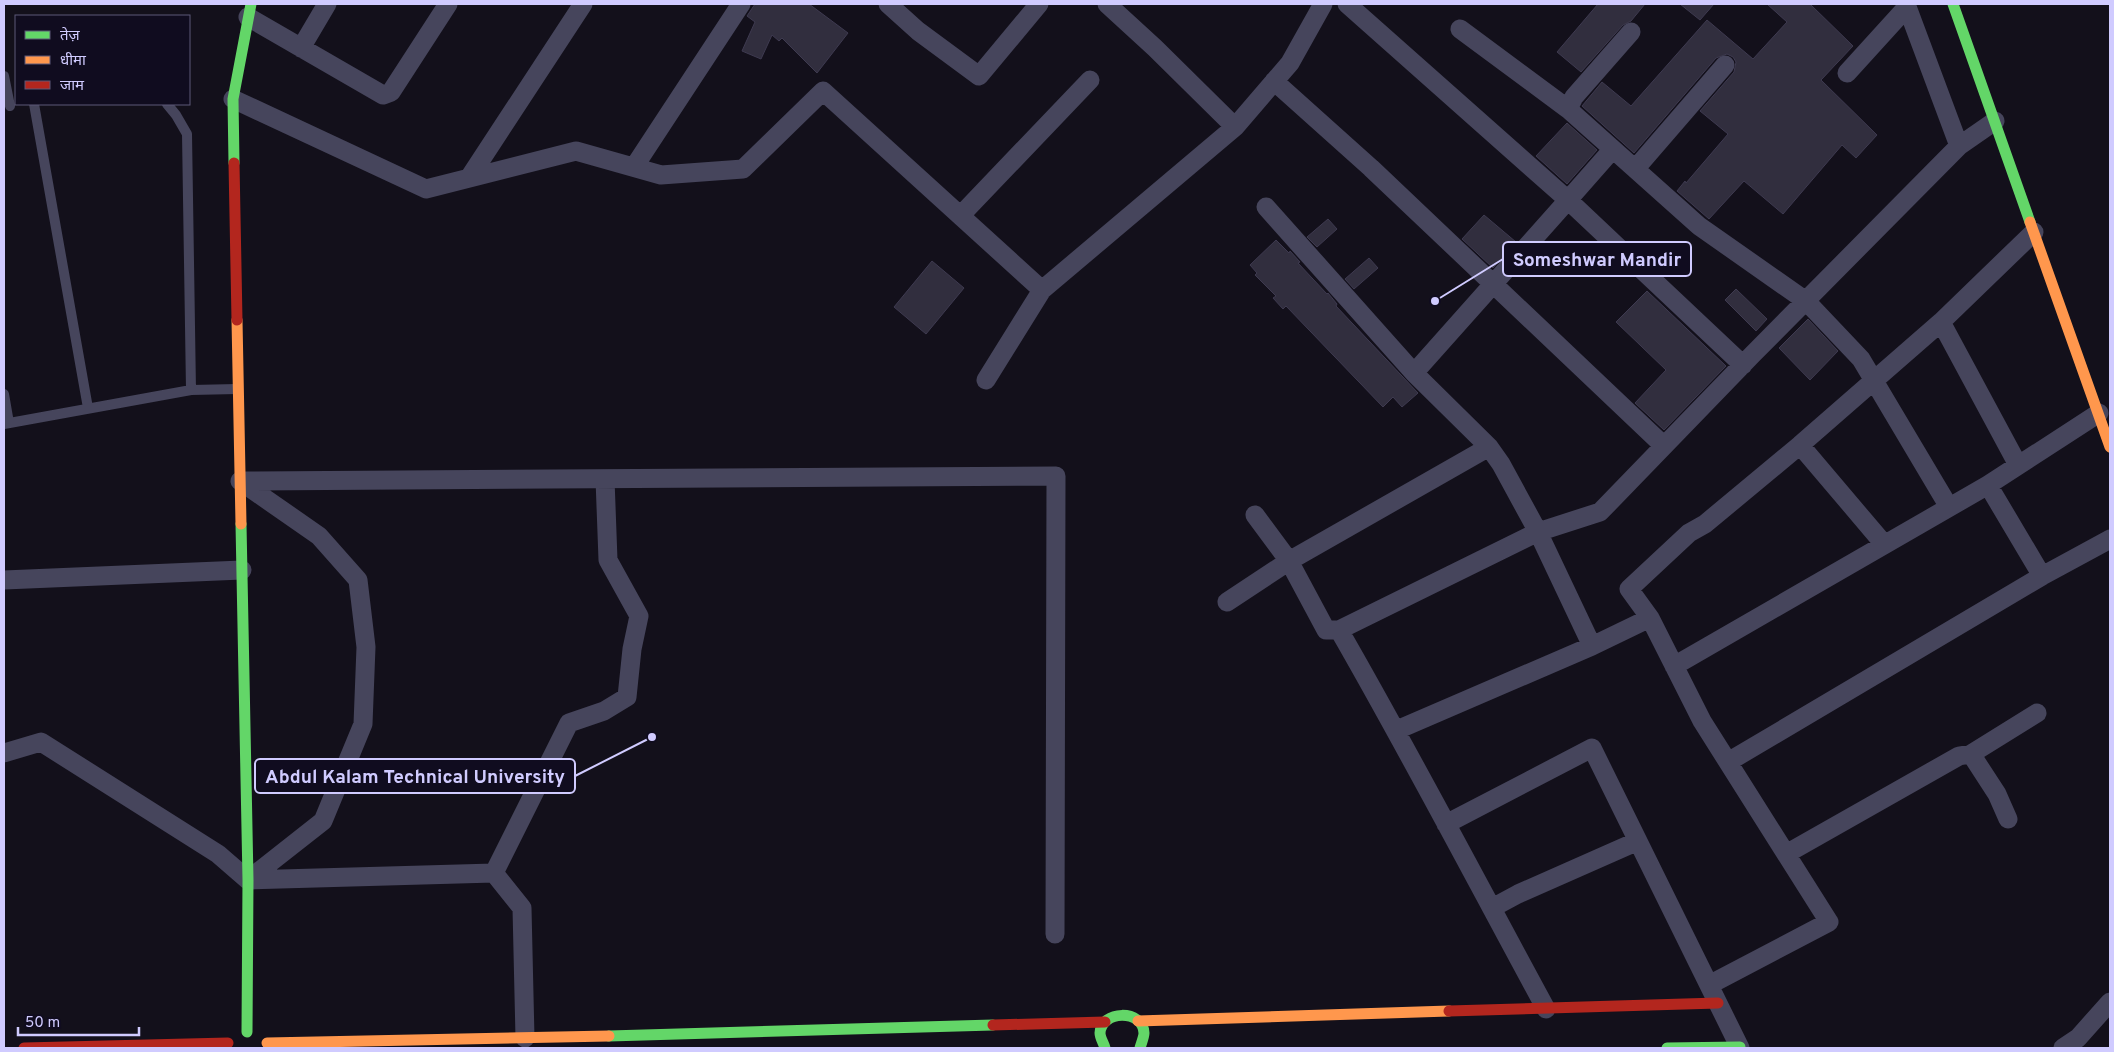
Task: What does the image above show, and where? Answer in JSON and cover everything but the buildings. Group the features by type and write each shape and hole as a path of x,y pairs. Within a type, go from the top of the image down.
{"street":[{"path":"301,48 327,4"},
{"path":"247,1032 248,880 233,99 249,10 301,48 383,94 391,92 448,4"},
{"path":"469,178 583,4"},
{"path":"634,167 741,4"},
{"path":"888,4 918,31 979,76 1039,4"},
{"path":"986,380 1042,290 1235,127 1290,63 1324,4"},
{"path":"1347,4 1568,200 1742,365"},
{"path":"1953,4 2110,447"},
{"path":"1112,5 1235,127"},
{"path":"1847,73 1907,5 1959,146"},
{"path":"1460,29 1568,108 1612,150 1636,168 1699,226 1806,301 1861,359 1949,507"},
{"path":"1568,108 1574,97 1631,32"},
{"path":"1636,168 1725,65"},
{"path":"962,215 1090,80"},
{"path":"1274,81 1371,168 1664,446"},
{"path":"233,99 426,189 576,151 661,175 743,170 823,91 962,215 1042,290"},
{"path":"1255,515 1289,561 1326,630 1339,630 1538,532 1600,512 1742,365 1959,146 1995,121"},
{"path":"1414,373 1612,150"},
{"path":"1266,207 1414,373 1488,447 1501,464 1538,532 1592,646"},
{"path":"1709,985 1829,922 1702,721 1650,618 1630,589 1689,533 1705,524 1800,445 1942,322 2034,232"},
{"path":"1942,322 2018,465"},
{"path":"1674,666 1988,485 2098,413"},
{"path":"1800,445 1884,544"},
{"path":"1226,602 1289,561 1488,447"},
{"path":"240,481 1056,476 1055,934"},
{"path":"494,872 568,723 604,711 628,697 632,650 639,616 608,560 605,479"},
{"path":"240,481 319,536 358,580 366,646 363,724 323,820 248,880"},
{"path":"1988,485 2042,576"},
{"path":"1728,762 2042,576 2110,538"},
{"path":"4,580 242,570"},
{"path":"1396,730 1592,646 1650,618"},
{"path":"1339,630 1396,730 1546,1009"},
{"path":"1786,854 1959,756 1971,754 2037,713"},
{"path":"4,753 41,742 218,854 248,880 494,872"},
{"path":"1446,824 1592,748 1740,1048 1667,1048"},
{"path":"1971,754 1997,794 2008,819"},
{"path":"1492,908 1518,894 1638,841"},
{"path":"494,872 522,908 525,1038"},
{"path":"2063,1048 2078,1038 2110,1002"},
{"path":"24,1048 227,1045 233,1037 247,1032 262,1037 268,1046 303,1041 525,1038 1105,1022 1118,1014 1126,1014 1138,1021 1718,1003"},
{"path":"1138,1021 1144,1034 1140,1048"},
{"path":"1105,1022 1100,1036 1105,1048"}],"lane":[{"path":"4,76 11,105"},
{"path":"34,105 88,408"},
{"path":"168,105 187,134 191,390"},
{"path":"4,394 7,423 191,390 238,389"}],"traffic: fast":[{"path":"234,163 233,99 251,4"},
{"path":"1953,4 2030,222"},
{"path":"241,524 248,880 247,1032"},
{"path":"1105,1048 1100,1035 1102,1025 1107,1020 1122,1015 1130,1016 1142,1025 1144,1035 1140,1048"},
{"path":"609,1036 993,1025"},
{"path":"1667,1048 1740,1047"}],"traffic: slow":[{"path":"2030,222 2110,447"},
{"path":"237,320 241,524"},
{"path":"1138,1021 1449,1011"},
{"path":"267,1043 609,1036"}],"traffic: jam":[{"path":"234,163 237,320"},
{"path":"1449,1011 1718,1003"},
{"path":"993,1025 1105,1022"},
{"path":"24,1048 228,1043"}],"place":[{"name":"Someshwar Mandir","path":"1435,301"},
{"name":"Abdul Kalam Technical University","path":"652,737"}]}
